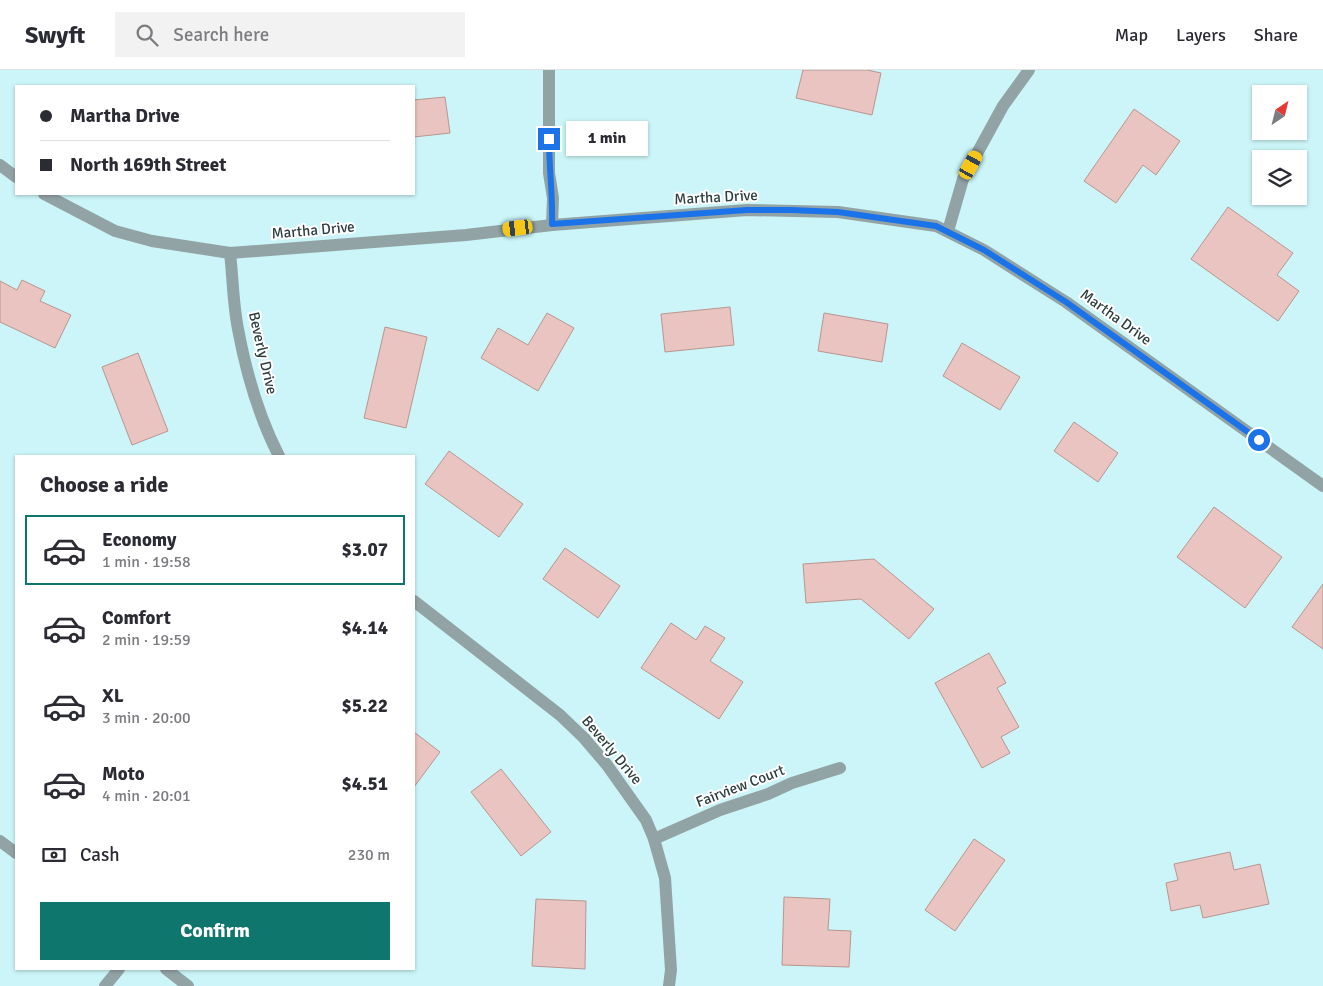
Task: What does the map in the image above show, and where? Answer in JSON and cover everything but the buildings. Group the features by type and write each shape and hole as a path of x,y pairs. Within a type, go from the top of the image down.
{"street":[{"path":"549,70 549,174 553,198 552,224"},
{"path":"948,231 963,179 1003,106 1029,70"},
{"path":"0,166 15,176"},
{"name":"Martha Drive","path":"46,195 115,231 152,241 230,253 466,235 552,224 747,210 838,212 936,226 984,250 1066,302 1323,486"},
{"name":"Beverly Drive","path":"230,253 238,329 249,377 264,424 279,455"},
{"name":"Beverly Drive","path":"415,602 560,715 584,738 607,765 646,820 665,878 671,970 669,986"},
{"name":"Fairview Court","path":"654,840 720,810 768,794 792,783 840,768"},
{"path":"0,840 15,852"},
{"path":"105,986 118,970"},
{"path":"167,970 188,986"}],"route":[{"path":"549,139 549,174 553,198 552,224 747,210 791,210 838,212 936,226 984,250 1066,302 1259,440"}]}
